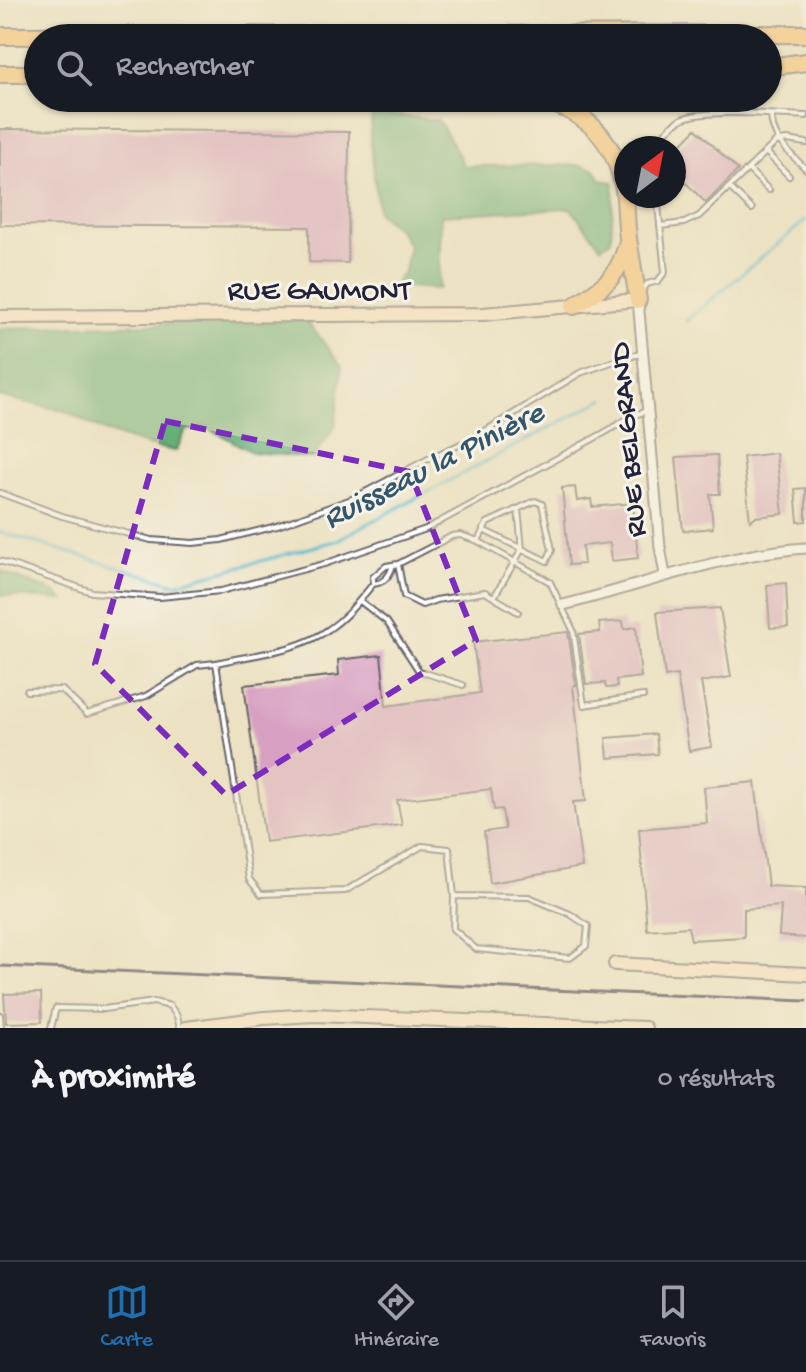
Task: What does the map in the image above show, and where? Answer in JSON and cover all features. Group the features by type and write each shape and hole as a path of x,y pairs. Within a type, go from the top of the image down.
{"highway":[{"path":"782,34 806,34"},
{"path":"0,36 24,36"},
{"path":"782,67 806,62"},
{"path":"782,71 806,72"},
{"path":"0,74 24,74"},
{"path":"573,112 607,142 616,160 621,177 628,241 641,281 638,300"},
{"path":"574,306 613,277 622,263 628,241"}],"street":[{"name":"RUE GAUMONT","path":"0,317 498,314 638,300"},
{"name":"RUE BELGRAND","path":"638,300 665,575"},
{"path":"563,605 702,566 806,548"},
{"path":"615,964 806,974"},
{"path":"183,1028 255,1018 314,1015 645,1028"}],"lane":[{"path":"664,136 685,118 734,114 806,116"},
{"path":"771,115 778,140 806,169"},
{"path":"778,140 806,143"},
{"path":"660,226 695,219 778,140"},
{"path":"766,152 789,176"},
{"path":"748,169 769,190"},
{"path":"729,187 752,209"},
{"path":"641,281 658,281 665,272 658,208"},
{"path":"0,493 62,516 151,540 193,543 249,534 352,499 472,439 580,373 643,353"},
{"path":"0,561 92,592 160,597 221,591 324,564 426,529 634,415 647,411"},
{"path":"478,541 483,530 487,523 535,501 542,504 552,550 547,561 483,530"},
{"path":"494,597 522,549 518,509"},
{"path":"27,691 62,690 87,714 146,696 197,665 302,644 328,631 352,610 373,584 373,577 386,566 460,535 478,541 550,582 573,630 584,705 643,696"},
{"path":"373,584 380,583 388,576 395,564"},
{"path":"395,564 404,596 422,605 485,592 518,612"},
{"path":"360,601 387,622 419,671 463,685"},
{"path":"216,663 249,879 261,894 345,891 422,846 449,849 454,896 453,929 476,949 570,958 586,946 588,926 570,914 529,897 454,896"},
{"path":"51,1028 56,1008 104,1009 154,1002 166,1003 173,1009 183,1028"},
{"path":"0,1015 1,1028"}],"highlighted area":[{"path":"165,421 410,472 476,640 226,795 95,664"}],"green space":[{"path":"372,113 438,120 464,166 579,165 595,169 601,180 614,182 611,240 601,247 570,208 441,215 439,289 392,286 404,271 409,246 399,230 378,213 370,135"},
{"path":"306,320 342,366 335,427 313,458 252,452 207,427 186,430 176,451 104,431 65,411 0,397 0,328"},
{"path":"0,571 55,592 63,600 0,595"}],"building":[{"path":"0,129 349,132 348,263 309,262 309,227 0,225"},
{"path":"696,129 738,170 706,203 686,183 686,139"},
{"path":"776,453 783,514 755,517 750,521 743,457"},
{"path":"717,455 720,494 710,494 713,528 683,531 676,457"},
{"path":"575,487 577,501 591,499 592,507 633,503 638,558 612,561 610,543 582,546 584,564 569,565 562,488"},
{"path":"806,488 806,521 798,522 795,489"},
{"path":"786,583 788,627 770,628 767,585"},
{"path":"720,608 731,677 701,682 712,747 689,751 677,675 665,677 657,612"},
{"path":"623,621 624,629 636,627 641,677 616,680 617,687 606,688 605,683 586,684 579,634 600,632 599,623"},
{"path":"568,632 586,801 573,802 582,867 490,883 484,832 505,829 502,809 494,810 491,789 397,800 402,825 265,842 244,685 339,675 338,660 381,655 386,706 480,693 473,642"},
{"path":"656,734 658,754 608,758 606,738"},
{"path":"755,782 768,886 806,888 806,938 779,936 781,906 744,909 744,937 691,940 688,927 647,930 639,829 707,823 704,787"},
{"path":"41,993 42,1022 6,1023 4,994"}],"waterway":[{"name":"Ruisseau la Pinière","path":"686,321 806,220"},
{"name":"Ruisseau la Pinière","path":"0,532 175,584 335,541 604,399"}],"railway":[{"path":"0,966 806,1001"}]}
